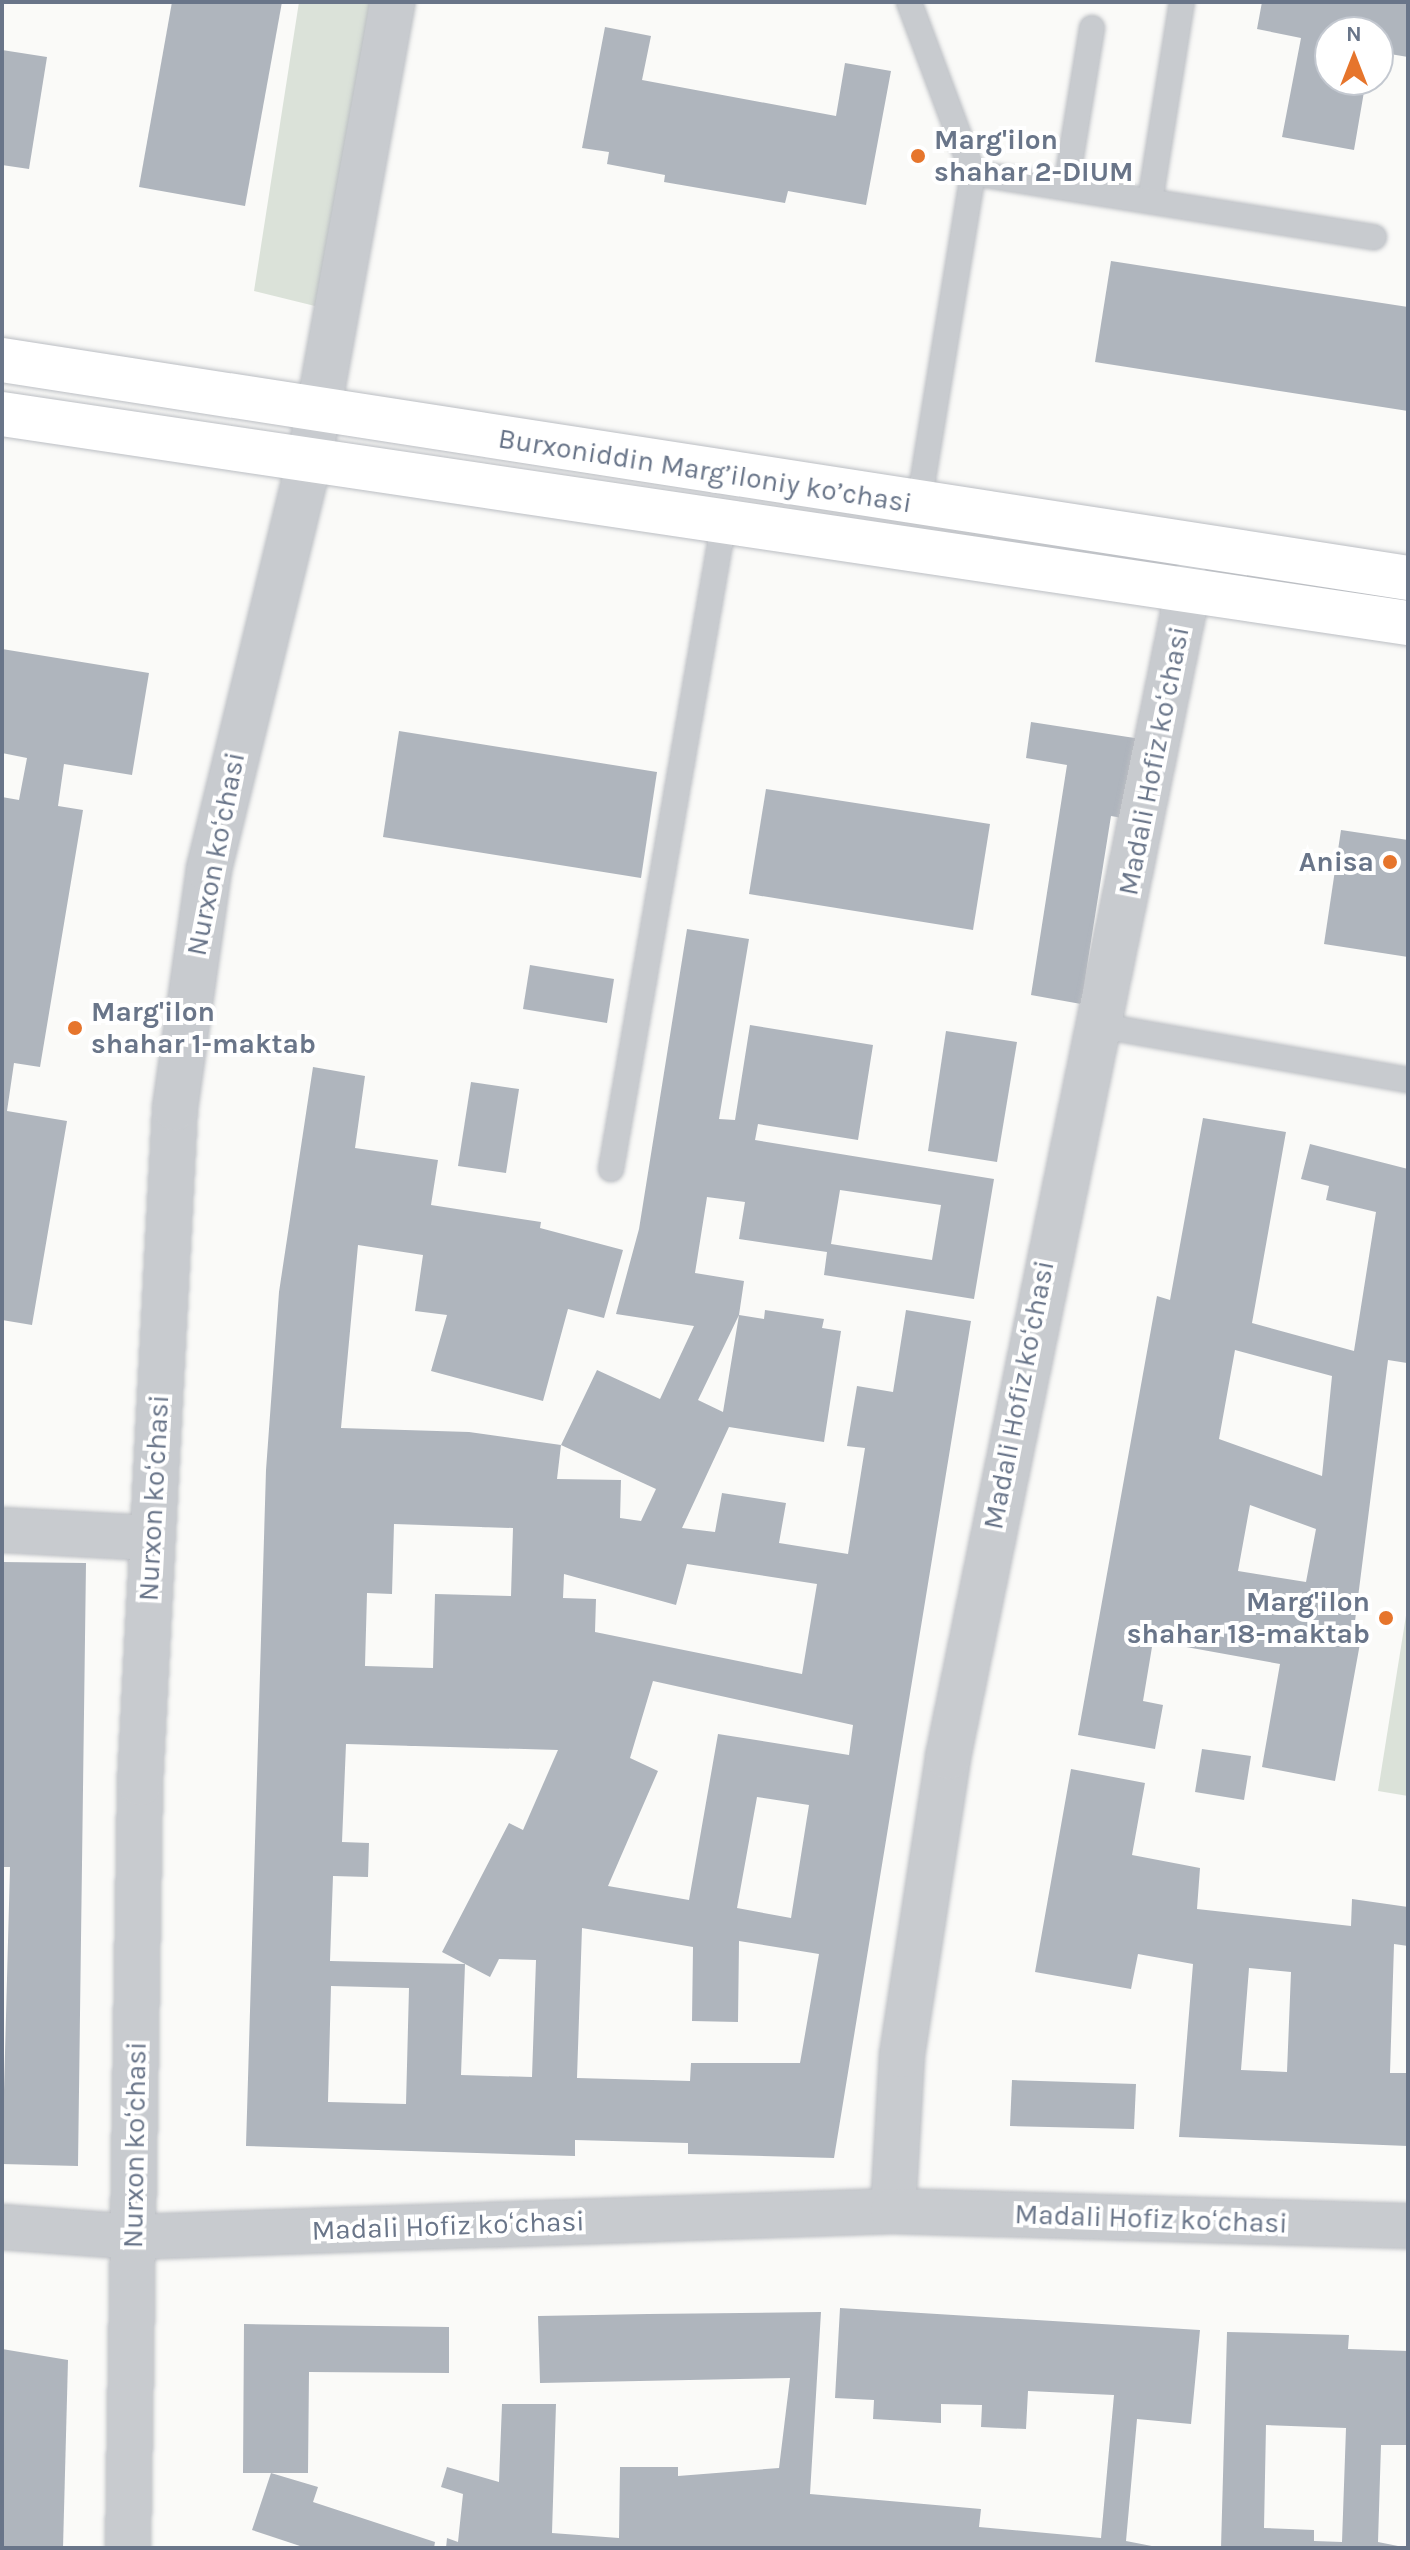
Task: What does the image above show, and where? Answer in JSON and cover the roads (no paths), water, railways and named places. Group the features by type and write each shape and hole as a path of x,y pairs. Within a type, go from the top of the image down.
{"main road":[{"name":"Burxoniddin Marg’iloniy ko’chasi","path":"2,360 320,412 1408,578"},
{"name":"Burxoniddin Marg’iloniy ko’chasi","path":"2,414 309,462 1189,585 1408,623"}],"street":[{"name":"Nurxon koʻchasi","path":"128,2548 140,1783 175,1108 209,869 320,412 393,2"},
{"name":"Madali Hofiz koʻchasi","path":"893,2211 902,2055 948,1757 1053,1222 1102,1026 1189,585"},
{"path":"2,1530 151,1538"},
{"name":"Madali Hofiz koʻchasi","path":"2,2227 134,2237 893,2211 1408,2226"}],"lane":[{"path":"909,2 973,173 919,503"},
{"path":"1150,201 1182,2"},
{"path":"1066,187 1092,28"},
{"path":"973,173 1374,237"},
{"path":"611,1169 724,521"},
{"path":"1102,1026 1408,1080"}],"place":[{"name":"Marg'ilon shahar 2-DIUM","path":"918,156"},
{"name":"Anisa","path":"1390,862"},
{"name":"Marg'ilon shahar 1-maktab","path":"75,1028"},
{"name":"Marg'ilon shahar 18-maktab","path":"1386,1618"}]}
